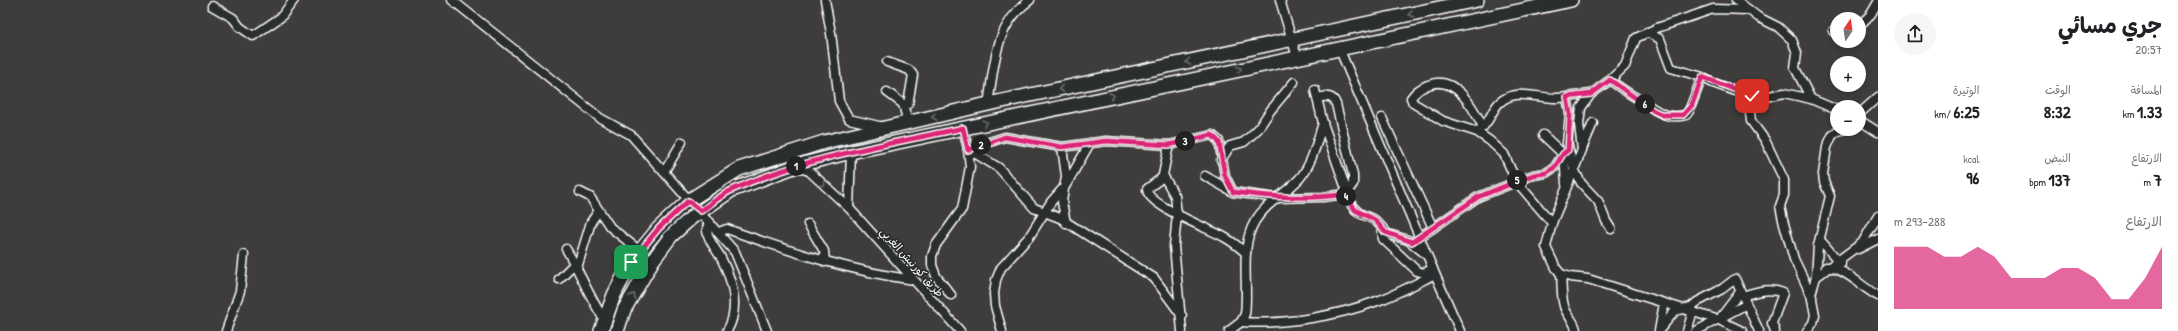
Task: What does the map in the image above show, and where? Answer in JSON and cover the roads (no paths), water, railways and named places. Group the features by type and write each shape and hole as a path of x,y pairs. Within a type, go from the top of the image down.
{"main road":[{"path":"602,325 631,262 659,228 688,201 739,169 824,142 890,128 988,104 1477,0"},
{"path":"617,331 624,310 653,260 671,236 701,211 732,190 795,166 851,152 963,128 1571,0"}],"street":[{"path":"212,6 233,18 240,27 253,36 281,17 294,0"},
{"path":"452,0 600,118 631,135 688,201 701,211 735,252 767,331"},
{"path":"825,0 831,33 839,101 850,120 890,128"},
{"path":"988,104 1002,32 1014,15 1030,0"},
{"path":"1280,0 1296,57"},
{"path":"1736,0 1758,17 1778,28 1792,40 1797,54 1796,68 1810,99"},
{"path":"1866,21 1875,15 1878,2"},
{"path":"1582,150 1579,114 1591,94 1610,80 1625,66 1636,38 1647,32 1714,9 1749,10"},
{"path":"1647,32 1660,39 1671,68 1702,77 1759,98 1784,93 1810,99 1830,107"},
{"path":"1340,48 1415,240 1434,271 1460,331"},
{"path":"887,62 909,70 913,75 908,104 903,104"},
{"path":"1610,80 1654,111 1663,115 1675,116 1686,115 1689,111 1702,77"},
{"path":"1221,160 1230,146 1244,142 1258,129 1270,111 1294,82"},
{"path":"1480,129 1443,121 1413,103 1411,98 1419,89 1439,82 1448,84 1465,98 1480,129 1504,154 1516,181 1552,223"},
{"path":"888,92 903,104 908,123"},
{"path":"1205,176 1233,192 1277,198 1323,197 1346,194 1353,184 1353,175 1336,104 1333,98 1329,96 1316,94 1323,123 1346,194 1355,210 1375,220 1382,230 1391,235 1415,240 1478,197 1533,175 1546,173 1555,167 1566,152"},
{"path":"1480,129 1499,103 1517,94 1526,94 1542,98 1591,94"},
{"path":"1748,95 1751,121 1765,140 1784,180 1785,190 1780,206 1783,220 1794,259 1812,298"},
{"path":"1566,187 1566,152 1570,114 1567,97"},
{"path":"1866,108 1878,97"},
{"path":"1382,118 1433,228"},
{"path":"1229,331 1241,322 1246,314 1246,253 1255,221 1267,206 1300,178 1310,158 1323,123"},
{"path":"1592,123 1552,223 1546,247 1556,268 1561,274 1570,277 1588,279 1684,308 1719,320 1742,331"},
{"path":"1866,124 1878,132"},
{"path":"951,295 936,276 932,265 932,256 936,246 962,209 965,186 970,172 968,150 963,128"},
{"path":"968,150 995,139 1008,137 1062,147 1106,141 1169,145 1212,135 1219,142 1225,176 1233,192"},
{"path":"1543,135 1572,158 1574,169 1581,183 1598,201 1611,229"},
{"path":"1807,331 1813,323 1815,315 1811,294 1816,277 1818,246 1821,241 1826,208 1830,196 1824,182 1823,174 1827,148 1832,136"},
{"path":"664,172 682,142"},
{"path":"1002,331 995,306 996,280 1007,259 1029,237 1044,213 1066,185 1090,143"},
{"path":"1169,145 1163,177 1174,193 1177,214 1174,246 1182,316 1182,331"},
{"path":"1062,147 1066,185 1062,202 1066,223"},
{"path":"968,150 999,168 1029,204 1066,223 1154,278 1182,316"},
{"path":"848,208 851,152"},
{"name":"طريق كورنيش الغربي","path":"795,166 809,171 848,208 960,331"},
{"path":"1163,177 1148,187 1148,194 1177,214 1224,236 1246,253"},
{"path":"580,192 590,197 598,212 610,227 640,251"},
{"path":"559,279 576,265 592,222 598,212"},
{"path":"1816,277 1839,262 1862,243 1878,216"},
{"path":"710,222 707,227 708,234 725,268 733,292 734,313 728,331"},
{"path":"808,224 824,251 825,262"},
{"path":"719,232 727,229 825,262 866,273 914,280"},
{"path":"1382,230 1383,239 1417,271 1424,273 1434,271"},
{"path":"1850,253 1878,239"},
{"path":"1821,241 1862,288 1878,296"},
{"path":"566,249 576,265 602,325"},
{"path":"226,331 240,291 244,255"},
{"path":"1817,266 1830,268 1849,275 1855,280"},
{"path":"1241,322 1282,322 1364,305 1396,293 1434,271"},
{"path":"1561,274 1563,303 1566,313 1576,326 1576,331"},
{"path":"1659,331 1672,314 1684,308 1692,308 1697,302 1722,289 1735,279 1745,305 1759,331"},
{"path":"1719,320 1741,294 1764,290 1776,290 1783,293 1772,323 1775,331"},
{"path":"1659,331 1664,303"},
{"path":"1696,331 1745,305"},
{"path":"1687,331 1693,311"}]}
